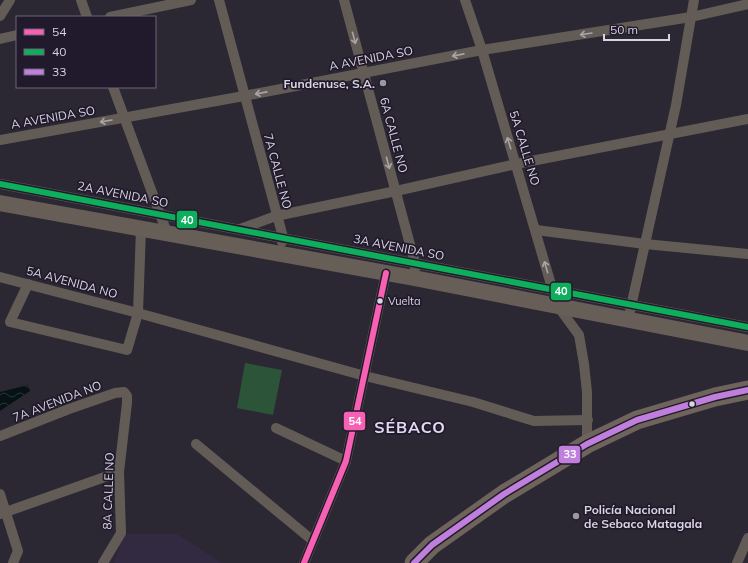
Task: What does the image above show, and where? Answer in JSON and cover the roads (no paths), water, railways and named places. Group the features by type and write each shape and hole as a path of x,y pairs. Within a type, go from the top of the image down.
{"highway":[{"path":"416,562 432,546 504,494 587,444 637,420 715,397 748,390"}],"main road":[{"path":"0,203 386,273 414,271 557,305 630,312 748,343"}],"street":[{"path":"0,16 10,0"},
{"path":"81,0 87,16"},
{"path":"115,16 191,0"},
{"name":"7A CALLE NO","path":"219,0 282,237 281,254"},
{"name":"6A CALLE NO","path":"344,0 396,191 414,271"},
{"name":"5A CALLE NO","path":"465,0 482,50 557,305 579,335 584,364 588,420 587,444"},
{"path":"630,312 676,105 694,0"},
{"name":"A AVENIDA SO","path":"0,140 244,96 482,50 691,17 748,4"},
{"path":"0,39 16,35"},
{"path":"113,88 167,233"},
{"path":"240,229 276,216 516,164 748,119"},
{"name":"2A AVENIDA SO","path":"0,184 240,229"},
{"path":"28,284 10,322 127,350 138,313 141,229"},
{"name":"3A AVENIDA SO","path":"240,229 282,237 414,271 552,290 630,312 748,327"},
{"path":"536,230 645,244 748,254"},
{"path":"304,563 312,540 346,461 386,273"},
{"name":"5A AVENIDA NO","path":"0,277 138,313 365,376 473,402 534,421 588,420"},
{"name":"7A AVENIDA NO","path":"0,436 69,409 115,393 124,392"},
{"name":"8A CALLE NO","path":"103,563 121,533 119,472 127,403 127,396 124,392"},
{"path":"276,428 346,461"},
{"path":"196,444 312,540"},
{"path":"3,513 119,472"},
{"path":"0,494 3,513 18,551 13,563"},
{"path":"737,563 748,538"}],"water":[{"path":"28,385 30,391 0,411 0,392"}],"place":[{"name":"Fundenuse, S.A.","path":"383,83"},
{"name":"Vuelta","path":"380,301"},
{"name":"Policía Nacional de Sebaco Matagala","path":"576,516"}],"district":[{"name":"SÉBACO","path":"410,427"}]}
